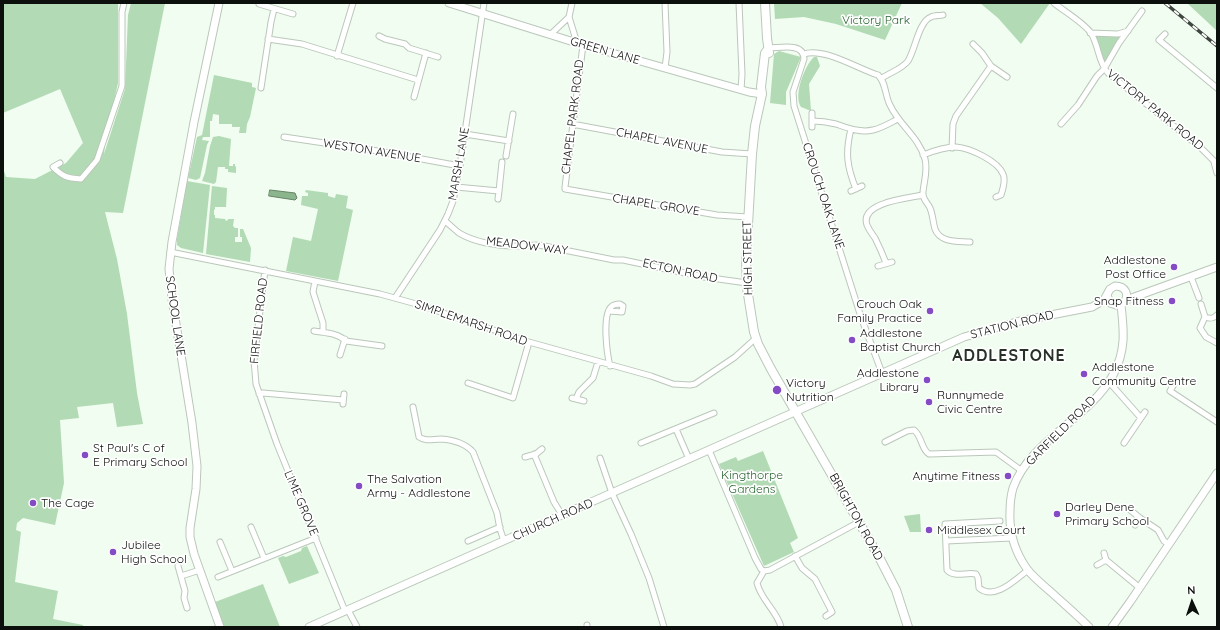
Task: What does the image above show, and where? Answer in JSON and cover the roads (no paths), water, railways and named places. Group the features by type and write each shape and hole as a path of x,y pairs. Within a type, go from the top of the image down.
{"main road":[{"path":"766,3 769,48"},
{"name":"HIGH STREET","path":"769,48 765,53 761,87 762,94 755,126 752,154 746,260 747,283 751,318 756,338 796,412"},
{"name":"BRIGHTON ROAD","path":"796,412 896,590 908,627"}],"street":[{"path":"60,163 53,167 59,173 65,177 81,179 97,160 122,86 122,12 124,3"},
{"name":"SCHOOL LANE","path":"219,3 194,122 170,252 169,269 172,299 191,416 197,466 196,489 190,537 220,627"},
{"path":"337,56 353,3"},
{"name":"GREEN LANE","path":"449,3 580,44 741,90 762,94"},
{"name":"MARSH LANE","path":"395,298 434,240 451,208 460,166 484,3"},
{"path":"572,3 569,17 580,44"},
{"path":"665,3 667,52 665,68"},
{"path":"739,3 742,74 741,90"},
{"name":"VICTORY PARK ROAD","path":"1054,3 1090,33 1104,69 1118,82 1201,148 1215,163 1217,172"},
{"path":"259,4 293,14"},
{"path":"261,88 274,9"},
{"path":"1061,124 1078,105 1097,76 1104,69 1142,11"},
{"path":"882,78 904,66 913,53 922,26 928,18 934,13 943,15"},
{"path":"551,34 569,17"},
{"path":"1090,33 1118,34 1128,31"},
{"path":"1165,34 1159,40 1217,88"},
{"path":"379,36 405,44 409,48 438,57"},
{"path":"268,39 302,44 418,80"},
{"name":"CHAPEL PARK ROAD","path":"565,190 580,44"},
{"path":"973,44 982,53 991,66 1007,77"},
{"path":"769,48 792,47 799,49 804,54 817,52 837,58 882,78 889,105 898,119 917,142 923,155 926,168 923,195 931,209 935,230 944,240 970,242"},
{"path":"414,97 426,53"},
{"name":"CROUCH OAK LANE","path":"804,54 803,62 793,92 794,106 861,317 882,373"},
{"path":"952,148 953,124 956,116 991,66"},
{"path":"812,113 812,127"},
{"path":"506,156 513,114"},
{"path":"812,121 836,124 861,131 871,131 882,128 898,119"},
{"name":"CHAPEL AVENUE","path":"572,124 722,152 752,154"},
{"path":"851,129 847,143 847,159 856,189"},
{"path":"465,134 509,141"},
{"name":"WESTON AVENUE","path":"284,137 378,151 460,166"},
{"path":"923,155 957,147 974,152 993,162 1003,173 1004,178 1003,191 1001,195 996,198"},
{"path":"498,199 502,162"},
{"path":"456,186 498,191"},
{"path":"851,192 862,186"},
{"name":"CHAPEL GROVE","path":"565,190 710,214 748,217"},
{"path":"886,264 866,223 867,217 878,205 923,195"},
{"name":"MEADOW WAY","path":"445,221 464,235 488,243 514,246 538,245 614,260"},
{"name":"SIMPLEMARSH ROAD","path":"170,252 395,298 442,312 529,342 610,366 651,376 673,384 690,386 701,381 735,357 756,338"},
{"name":"ECTON ROAD","path":"614,260 623,260 704,277 747,283"},
{"path":"878,266 892,262"},
{"path":"1144,293 1126,292 1122,287 1115,286 1110,289 1108,295 1110,303 1116,305 1144,293 1217,267"},
{"name":"FIRFIELD ROAD","path":"258,394 254,360 264,270"},
{"path":"1191,277 1205,317 1200,328 1201,331 1206,337 1217,343"},
{"path":"315,281 313,292 323,323 323,332"},
{"path":"1123,302 1126,292"},
{"name":"STATION ROAD","path":"796,412 931,351 980,332 1034,318 1092,307 1104,300 1108,295"},
{"name":"GARFIELD ROAD","path":"1089,627 1028,570 1019,555 1012,538 1010,518 1012,493 1022,470 1029,461 1109,382 1118,365 1124,345 1123,302"},
{"name":"STATION ROAD","path":"1098,304 1110,303"},
{"path":"609,311 606,339 610,366"},
{"path":"1205,317 1209,319 1217,315"},
{"path":"314,331 333,334 342,337 346,341 382,346"},
{"path":"340,355 345,339"},
{"path":"468,383 513,398 529,342"},
{"path":"584,401 574,398 593,378 598,362"},
{"path":"1176,381 1170,391 1217,422"},
{"path":"1109,382 1141,418"},
{"path":"258,394 262,393 343,400"},
{"name":"LIME GROVE","path":"258,394 316,538 347,610 358,627"},
{"path":"413,407 419,436 422,439 452,441 468,447 473,452 497,513 504,541"},
{"name":"CHURCH ROAD","path":"309,627 796,412"},
{"path":"1124,444 1145,412"},
{"path":"641,443 714,413"},
{"path":"676,429 689,458"},
{"path":"885,442 907,431 914,430 918,435 925,452 929,454 996,452 1022,470"},
{"path":"525,457 542,449"},
{"path":"709,450 755,558 761,569 764,571"},
{"path":"534,454 554,502 562,515"},
{"path":"600,458 612,493 649,578 664,627"},
{"path":"1112,627 1217,473"},
{"path":"1129,509 1158,530 1164,541 1169,544"},
{"path":"1135,525 1140,518"},
{"path":"1000,521 945,524 947,570 954,574 976,574 979,588 983,591 995,591 1005,587 1028,570"},
{"path":"781,627 759,592 757,582 764,571 770,570 859,522"},
{"path":"251,527 264,558"},
{"path":"468,540 500,527"},
{"path":"218,577 316,538"},
{"path":"946,541 1012,538"},
{"path":"220,542 232,571"},
{"path":"1104,553 1106,560 1140,588"},
{"path":"795,556 802,568 815,579 832,612 826,616"},
{"path":"1097,565 1106,560"},
{"path":"178,566 185,591 184,598 187,608"},
{"path":"181,576 200,570"}],"railway":[{"path":"1165,3 1217,46"}],"place":[{"name":"Addlestone Post Office","path":"1174,267"},
{"name":"Snap Fitness","path":"1172,301"},
{"name":"Crouch Oak Family Practice","path":"930,311"},
{"name":"Addlestone Baptist Church","path":"852,340"},
{"name":"Addlestone Community Centre","path":"1084,374"},
{"name":"Addlestone Library","path":"927,380"},
{"name":"Victory Nutrition","path":"777,390"},
{"name":"Runnymede Civic Centre","path":"929,402"},
{"name":"St Paul's C of E Primary School","path":"85,455"},
{"name":"Anytime Fitness","path":"1008,476"},
{"name":"The Salvation Army - Addlestone","path":"359,486"},
{"name":"The Cage","path":"33,503"},
{"name":"Darley Dene Primary School","path":"1057,514"},
{"name":"Middlesex Court","path":"929,530"},
{"name":"Jubilee High School","path":"113,552"}],"district":[{"name":"ADDLESTONE","path":"1009,356"}],"park label":[{"name":"Victory Park","path":"876,20"},
{"name":"Kingthorpe Gardens","path":"752,482"}]}
